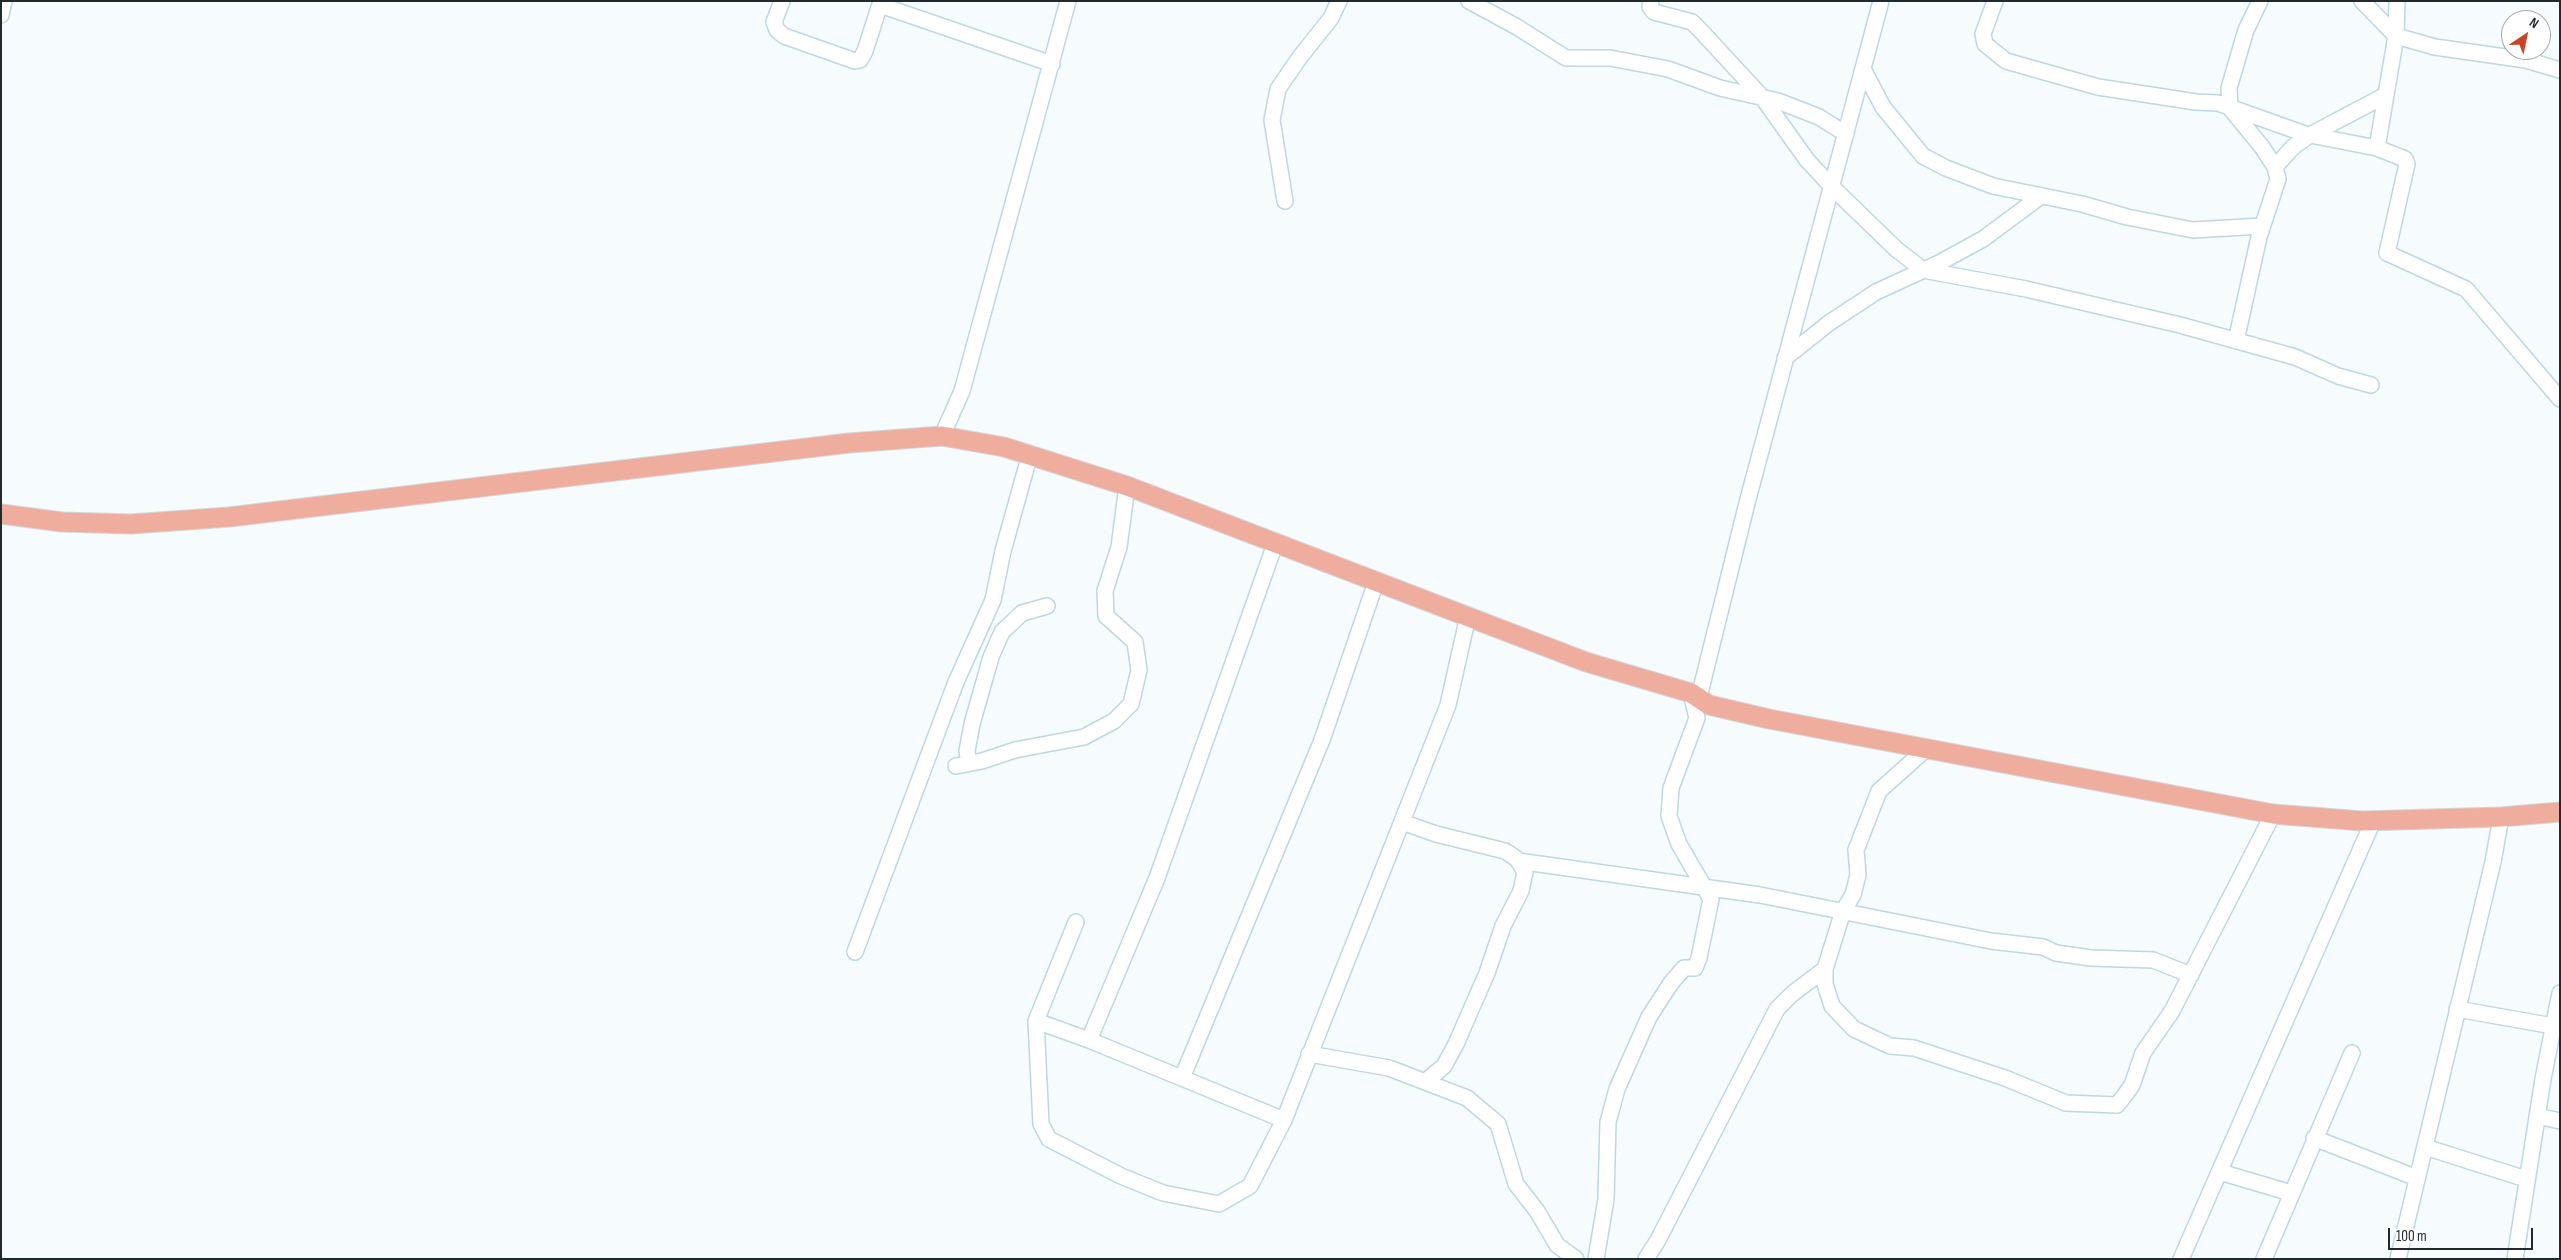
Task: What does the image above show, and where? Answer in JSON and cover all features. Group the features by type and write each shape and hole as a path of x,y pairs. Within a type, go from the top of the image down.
{"main road":[{"path":"1,514 62,522 131,524 220,518 849,443 942,436 1004,446 1127,486 1586,662 1691,692 1709,705 1769,719 2273,814 2331,820 2373,821 2501,817 2560,812"}],"street":[{"path":"1,15 4,1"},
{"path":"782,1 774,22 777,30 784,36 855,60 860,60 865,51 881,3 1052,64"},
{"path":"942,436 962,391 1068,1"},
{"path":"1285,200 1272,120 1278,90 1330,18 1339,1"},
{"path":"1469,1 1517,27 1566,58 1610,58 1668,69 1720,88 1778,101 1819,117 1846,134"},
{"path":"1651,1 1650,7 1654,12 1692,22 1762,97 1807,160 1832,187 1896,249 1923,270 2026,289 2180,325 2295,357 2338,376 2371,384"},
{"path":"1596,1259 1606,1200 1608,1122 1617,1089 1649,1017 1671,983 1684,968 1695,968 1699,958 1711,899 1679,844 1669,816 1671,788 1697,718 1691,692 1700,693 1742,521 1881,1"},
{"path":"1995,1 1982,34 1985,44 2006,61 2098,87 2196,102 2218,103 2310,135 2376,148 2404,159 2407,164 2387,253 2466,289 2560,399"},
{"path":"2236,341 2244,297 2262,226 2278,179 2275,167 2262,147 2230,108 2229,88 2246,30 2260,1"},
{"path":"2362,1 2396,36 2435,47 2526,60 2560,70"},
{"path":"2376,148 2396,36 2397,1"},
{"path":"1863,69 1883,107 1923,156 1946,168 1993,186 2193,230 2262,226"},
{"path":"2275,167 2293,147 2310,135 2386,95"},
{"path":"1785,358 1830,323 1876,292 1983,239 2041,196"},
{"path":"855,952 956,682 993,600 1003,551 1030,454"},
{"path":"1047,606 1022,613 1002,632 991,657 962,764 1016,750 1084,737 1114,721 1131,704 1140,670 1135,642 1106,616 1105,591 1119,547 1127,486"},
{"path":"1089,1040 1157,878 1276,544"},
{"path":"1182,1078 1322,740 1376,582"},
{"path":"1076,922 1036,1021 1041,1124 1048,1139 1122,1176 1163,1193 1219,1204 1250,1186 1284,1120 1448,705 1468,616"},
{"path":"1926,749 1879,791 1856,850 1858,875 1853,895 1843,911 1825,970 1825,984 1832,1006 1854,1029 1890,1046 1914,1048 2004,1078 2066,1104 2117,1104 2125,1095 2134,1080 2143,1053 2172,1011 2273,814"},
{"path":"2398,1259 2493,862 2501,817"},
{"path":"2181,1259 2373,821"},
{"path":"1402,822 1436,834 1505,851 1518,861 1525,872 1521,891 1503,926 1487,973 1444,1066 1426,1081"},
{"path":"1518,861 1702,886 1843,911 1991,941 2043,947 2056,953 2091,958 2153,960 2191,975"},
{"path":"1646,1259 1658,1240 1777,1009 1792,994 1825,970"},
{"path":"2515,1259 2526,1179 2560,993"},
{"path":"2457,1009 2553,1026"},
{"path":"1036,1021 1089,1040 1284,1120"},
{"path":"2264,1259 2314,1138 2352,1053"},
{"path":"1309,1054 1389,1068 1466,1098 1498,1124 1516,1184 1537,1211 1557,1245 1576,1259"},
{"path":"2537,1116 2560,1121"},
{"path":"2314,1138 2417,1178"},
{"path":"2425,1147 2526,1179"},
{"path":"2220,1172 2291,1193"}]}
